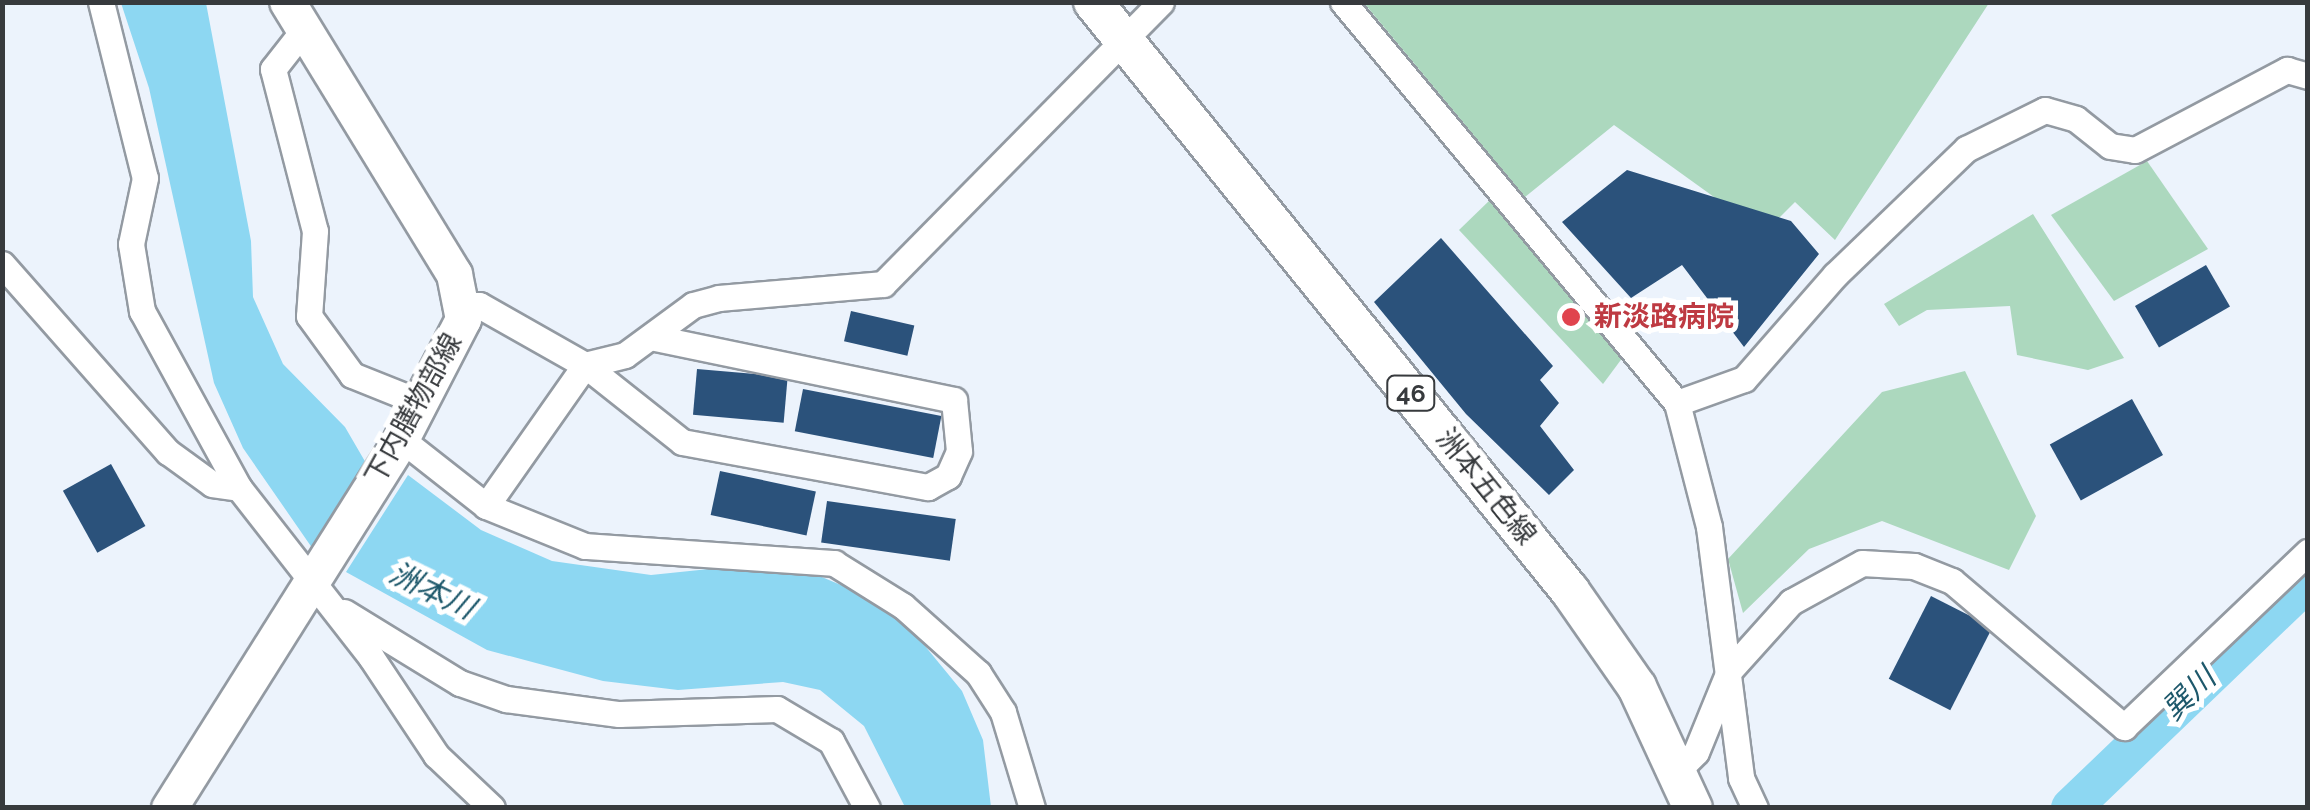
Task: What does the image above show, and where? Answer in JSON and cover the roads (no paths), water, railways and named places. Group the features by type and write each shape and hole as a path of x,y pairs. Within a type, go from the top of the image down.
{"main road":[{"name":"洲本五色線","path":"1093,2 1570,591 1637,687 1692,808"},
{"name":"下内膳物部線","path":"169,808 320,582 459,334 463,305 439,248 294,17"}],"street":[{"path":"101,2 145,178 131,244 142,312 239,488 320,582 436,755 492,808"},
{"path":"486,506 585,365 655,338 693,305 719,298 883,284 923,252 1122,37 1161,2"},
{"path":"1343,2 1677,403 1710,527 1741,778 1755,808"},
{"path":"294,17 273,69 314,230 309,316 352,375 422,403"},
{"path":"1677,403 1744,379 1872,237 1966,149 2045,110 2076,120 2110,146 2135,150 2287,70 2308,76"},
{"path":"2,264 168,452 212,484 239,488"},
{"path":"463,305 479,304 585,365 682,442 928,487 948,476 960,451 954,400 655,338"},
{"path":"401,439 486,506 548,534 629,554 834,564 904,606 978,673 1003,712 1032,808"},
{"path":"1678,770 1696,752 1728,671 1806,594 1862,562 1914,566 1994,612 2070,689 2124,727 2308,552"},
{"path":"320,582 446,675 506,699 619,714 778,709 831,740 867,808"}],"water":[{"path":"121,3 206,3 251,241 253,297 283,364 345,427 370,470 317,555 243,448 214,383 149,88"},
{"name":"洲本川","path":"408,475 481,530 552,561 651,575 709,569 817,575 860,593 911,629 962,691 983,740 991,807 905,807 864,726 820,690 783,682 678,690 603,681 487,650 346,572"}],"waterway":[{"name":"巽川","path":"2071,808 2308,581"}],"place":[{"name":"新淡路病院","path":"1571,317"}]}
